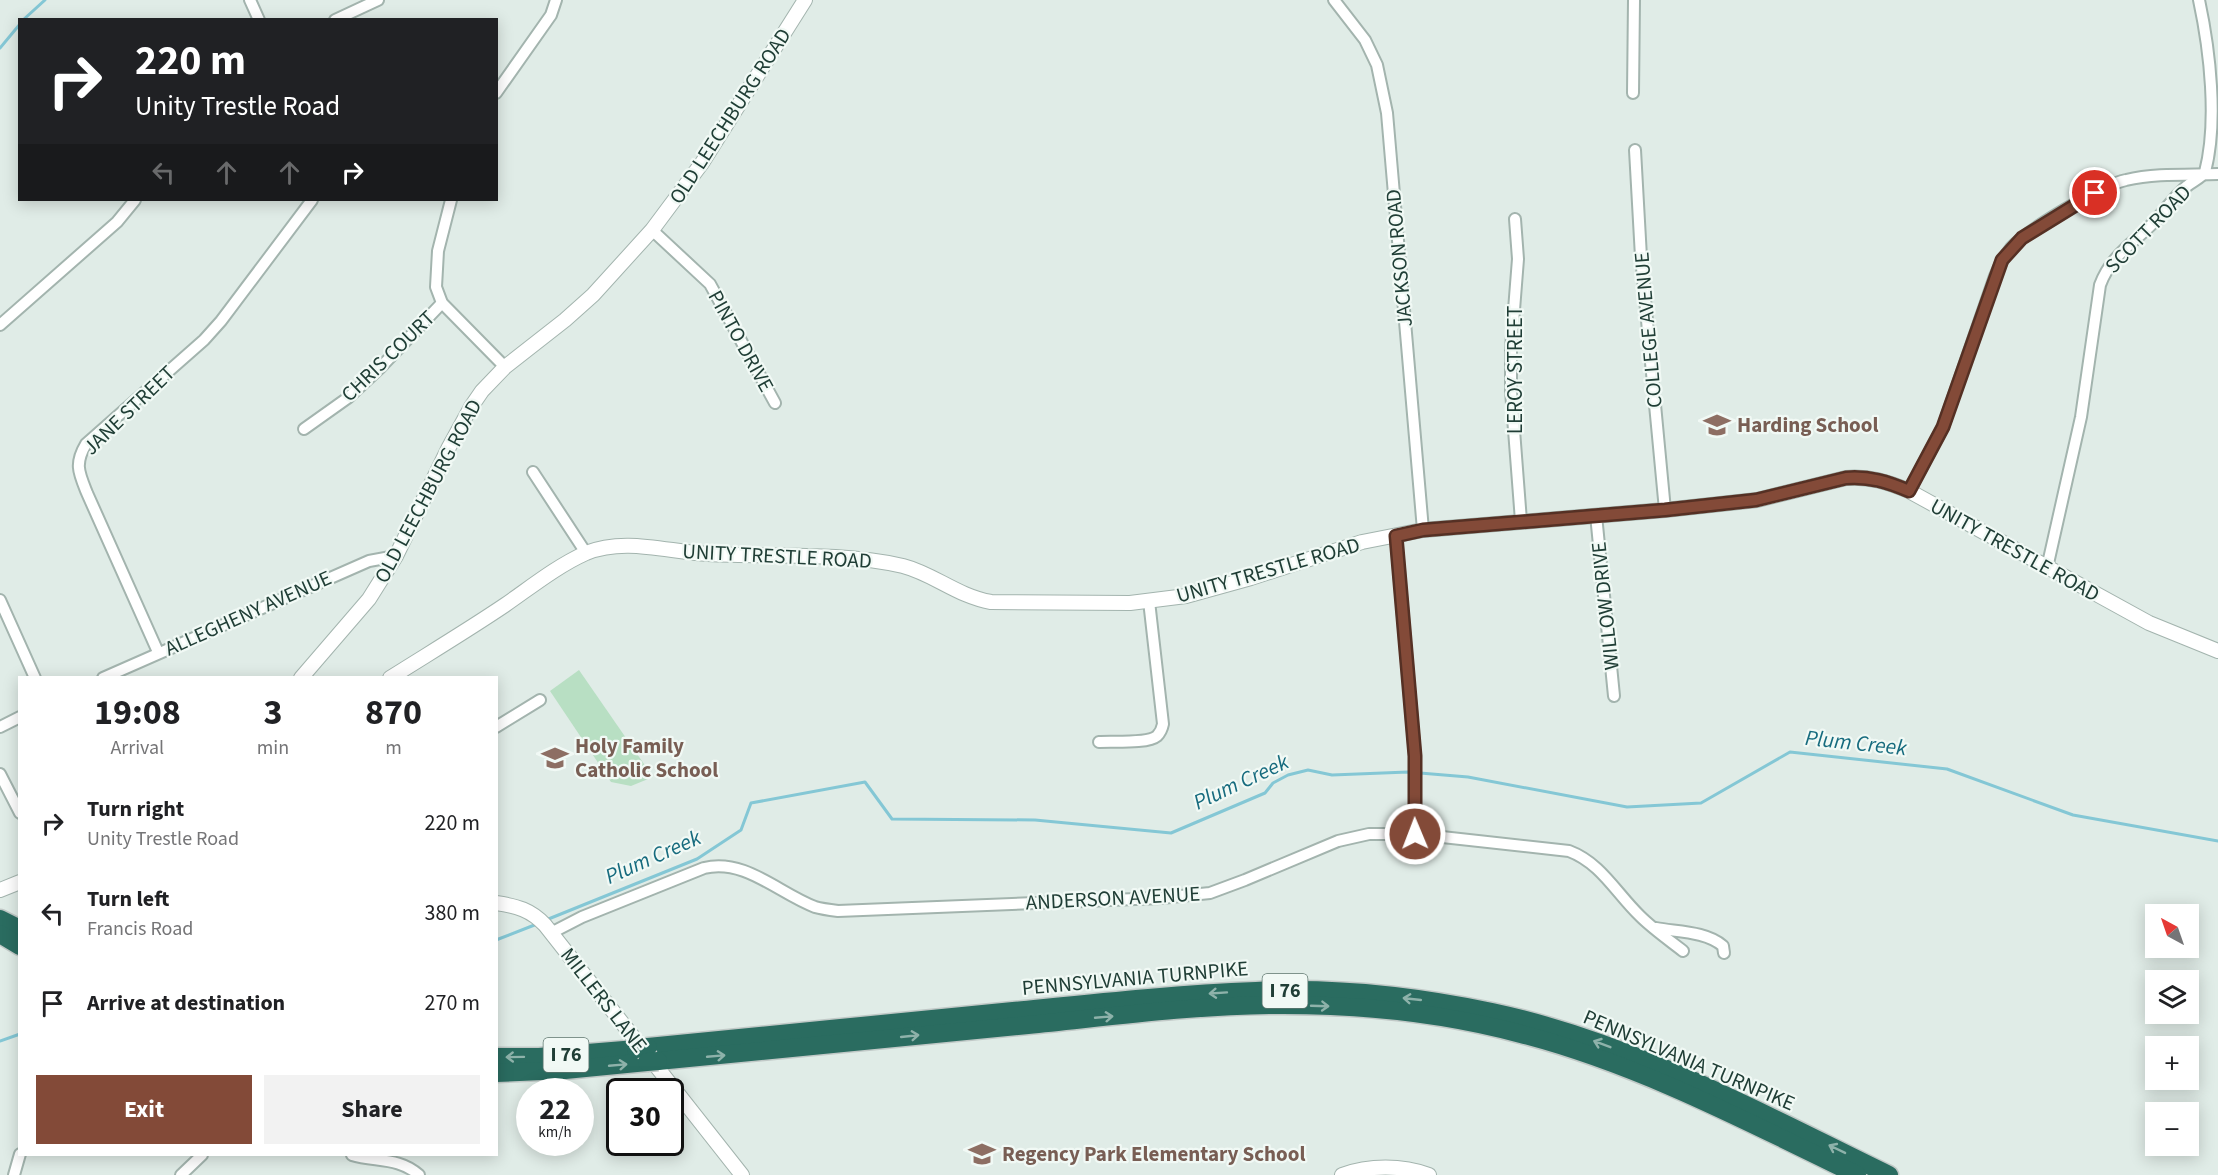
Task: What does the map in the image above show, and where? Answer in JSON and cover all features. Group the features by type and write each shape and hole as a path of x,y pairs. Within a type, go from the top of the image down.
{"highway":[{"path":"0,919 18,928"},
{"path":"0,934 18,945"},
{"name":"PENNSYLVANIA TURNPIKE","path":"498,1073 566,1070 647,1055 1100,1002 1258,990 1369,994 1433,1001 1493,1012 1590,1039 1700,1084 1889,1175"},
{"name":"PENNSYLVANIA TURNPIKE","path":"498,1058 647,1055 1205,1008 1305,1005 1398,1011 1437,1016 1518,1033 1604,1060 1700,1100 1857,1175"}],"street":[{"path":"250,0 258,18"},
{"path":"339,18 378,0"},
{"path":"498,90 551,15 556,0"},
{"name":"OLD LEECHBURG ROAD","path":"303,676 360,613 396,556 471,407 482,391 505,367 593,295 652,230 702,163 805,0"},
{"name":"JACKSON ROAD","path":"1334,0 1365,40 1377,65 1387,113 1423,530"},
{"path":"1633,93 1634,0"},
{"name":"SCOTT ROAD","path":"2047,568 2081,417 2100,285 2106,269 2151,225 2185,187 2204,174 2215,140 2214,70 2199,0"},
{"name":"COLLEGE AVENUE","path":"1635,150 1641,257 1665,510"},
{"path":"1909,491 1943,427 1995,276 2002,260 2012,247 2022,238 2107,186 2147,176 2218,174"},
{"path":"0,326 117,222 134,201"},
{"name":"JANE STREET","path":"158,652 87,493 79,471 78,459 86,444 204,340 221,321 311,201"},
{"path":"451,201 438,251 436,287 442,303 505,367"},
{"name":"LEROY STREET","path":"1515,219 1518,259 1511,348 1511,392 1521,521"},
{"name":"PINTO DRIVE","path":"652,230 710,284 775,403"},
{"name":"CHRIS COURT","path":"304,429 349,397 442,303"},
{"path":"533,472 586,553"},
{"name":"UNITY TRESTLE ROAD","path":"393,676 504,606 559,568 586,553 605,548 631,546 704,554 868,559 906,567 972,598 991,602 1130,603 1197,593 1362,542 1423,530 1756,500 1846,478 1860,477 1885,481 1909,491 2149,623 2218,651"},
{"name":"WILLOW DRIVE","path":"1596,515 1614,696"},
{"path":"1396,536 1415,756 1415,834"},
{"name":"ALLEGHENY AVENUE","path":"107,676 369,561 396,556"},
{"path":"0,600 34,676"},
{"path":"1099,742 1149,740 1159,735 1161,730 1163,724 1149,601"},
{"path":"498,726 540,700"},
{"path":"0,727 18,718"},
{"path":"0,774 4,791 18,810"},
{"name":"ANDERSON AVENUE","path":"545,925 582,917 716,865 737,867 816,907 838,911 1161,898 1210,893 1338,841 1369,834 1415,834 1569,851 1582,856 1599,869 1642,919 1683,951"},
{"path":"0,890 18,883"},
{"name":"MILLERS LANE","path":"498,903 524,908 545,925 742,1175"},
{"path":"1655,928 1717,940 1723,946 1724,953"},
{"path":"14,1175 19,1156"},
{"path":"181,1175 201,1156"},
{"path":"355,1156 398,1163 419,1175"},
{"path":"1342,1175 1371,1168 1404,1169 1429,1175"}],"green space":[{"path":"579,670 653,777 631,786 611,782 550,691"}],"waterway":[{"path":"25,18 45,0"},
{"path":"0,48 18,26"},
{"name":"Plum Creek","path":"546,920 697,859 741,830 751,803 865,782 892,819 1035,820 1171,833 1265,793 1273,783 1288,775 1308,770 1332,775 1408,772 1468,777 1627,807 1701,803 1790,752 1947,769 2073,815 2218,841"},
{"name":"Plum Creek","path":"498,939 537,924"},
{"name":"Plum Creek","path":"0,1041 18,1035"}],"place":[{"name":"Harding School","path":"1717,425"},
{"name":"Holy Family Catholic School","path":"555,758"},
{"name":"Regency Park Elementary School","path":"982,1154"}],"route":[{"path":"1415,834 1415,756 1396,536 1423,530 1756,500 1846,478 1860,477 1885,481 1909,491 1943,427 2002,260 2022,238 2095,193"}]}
